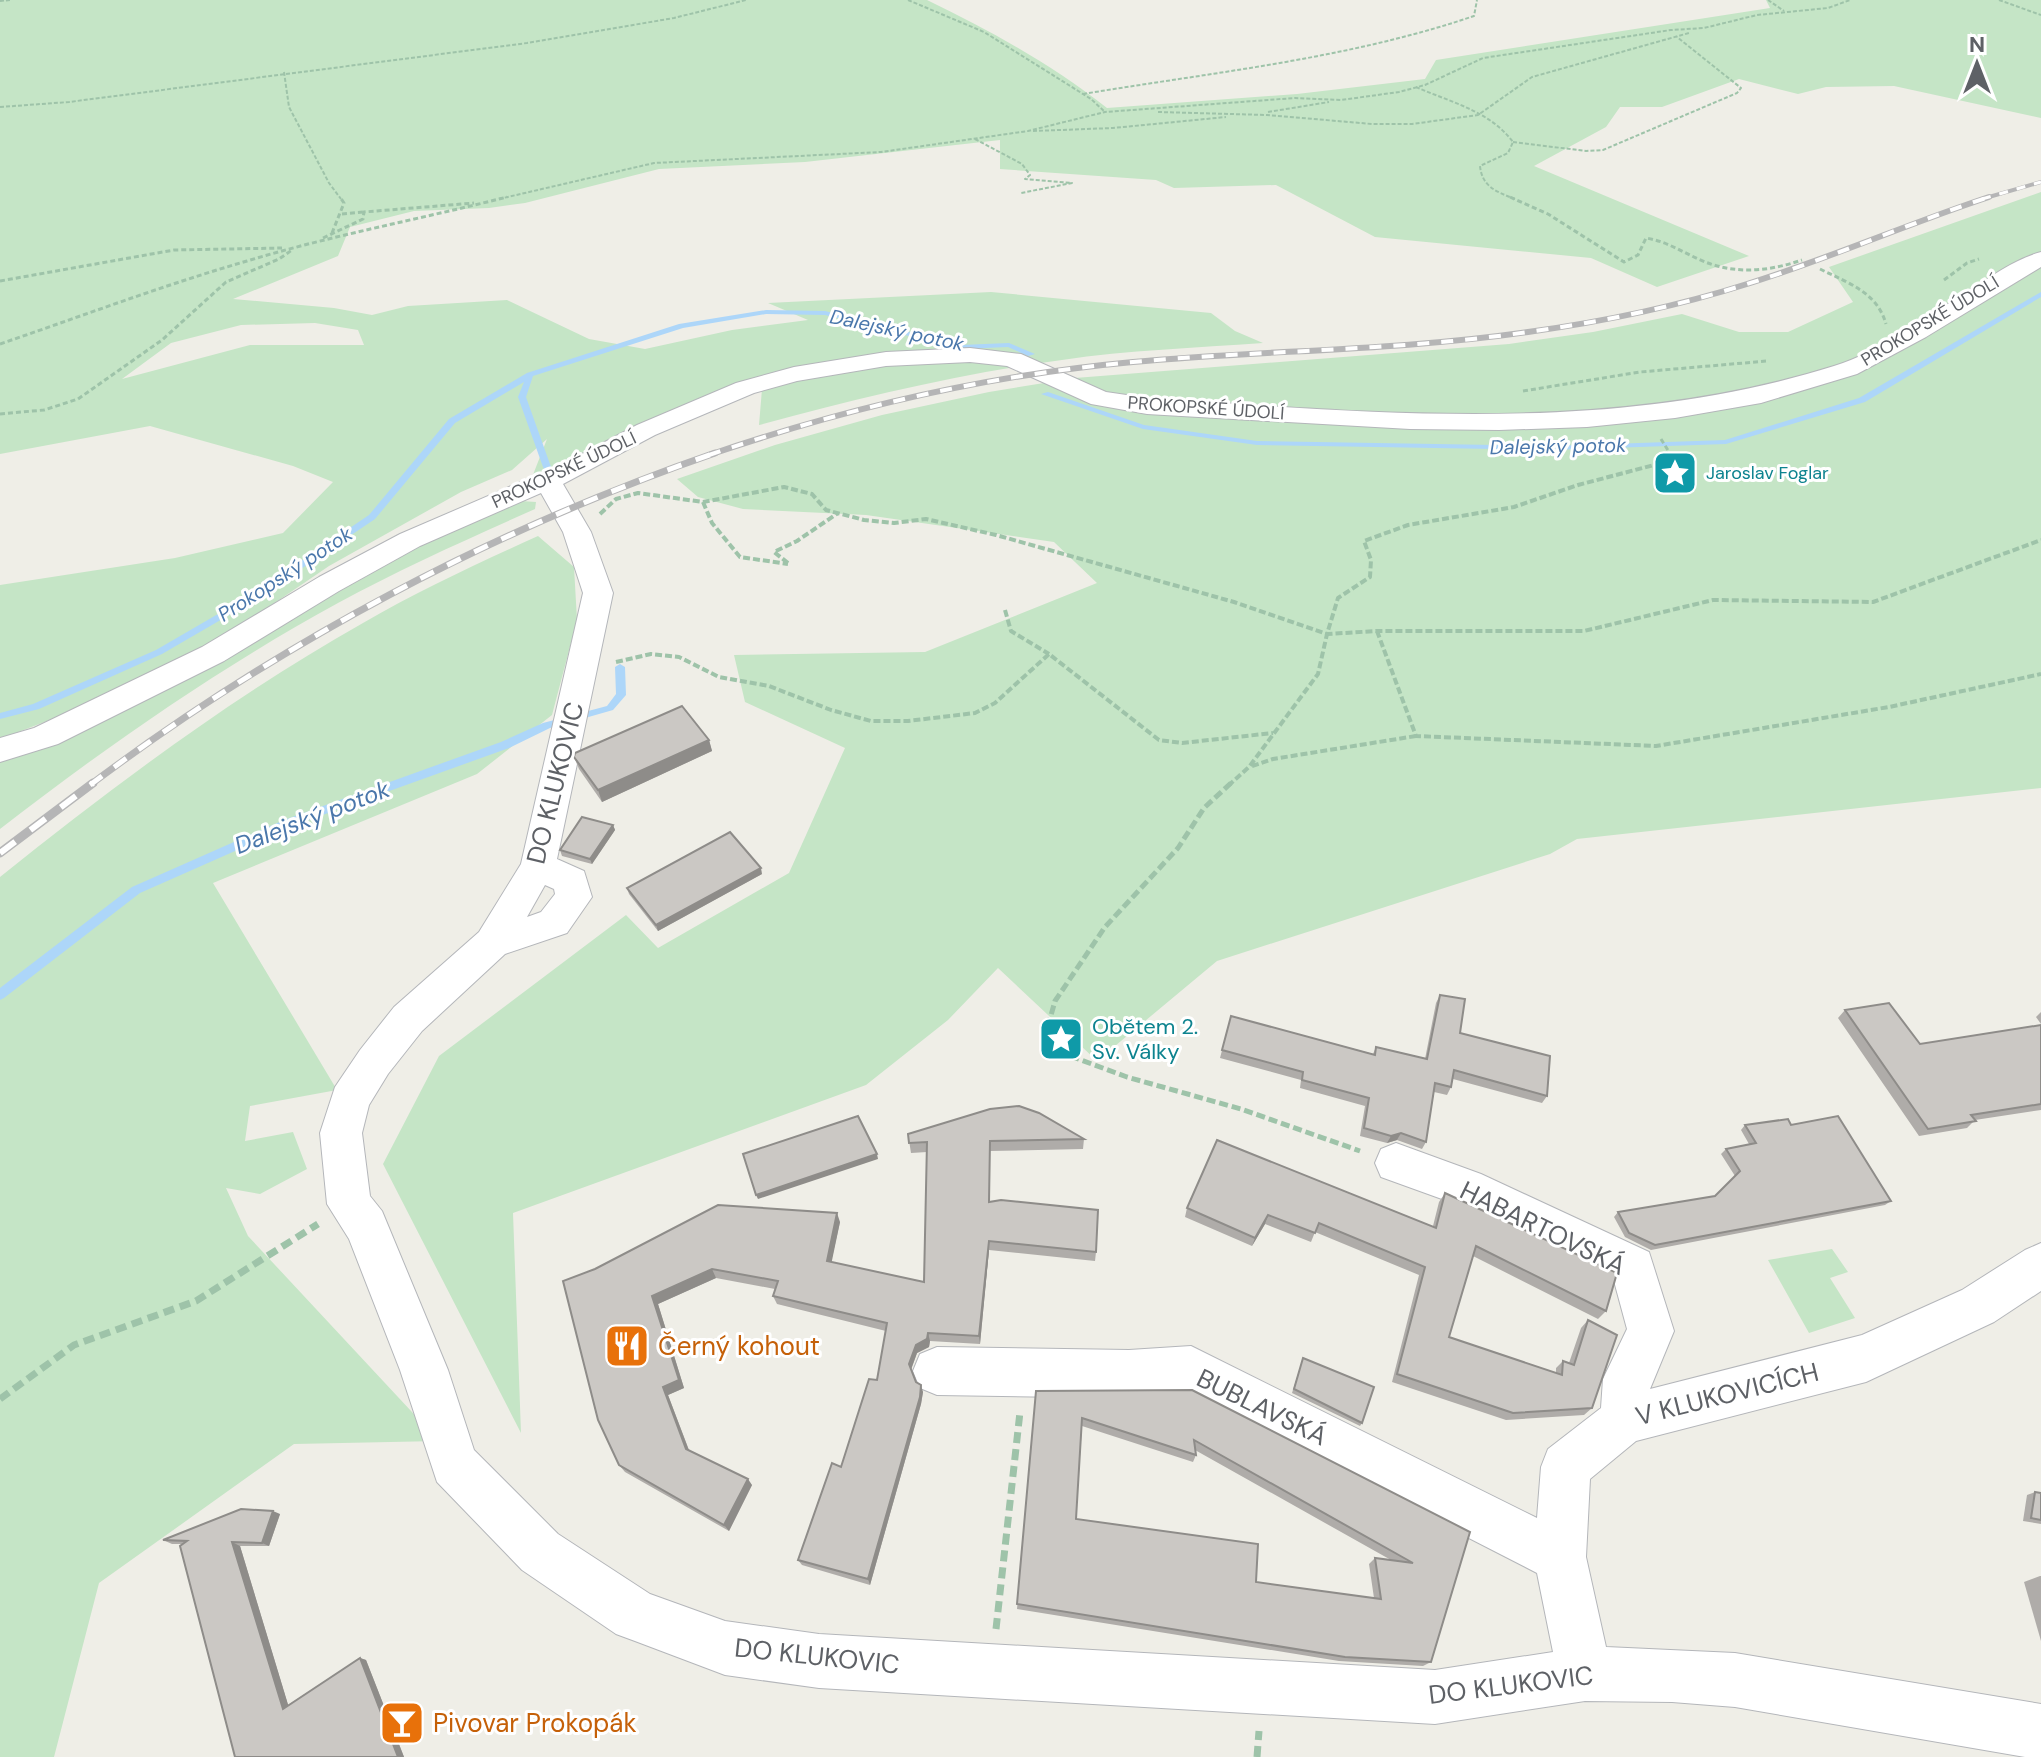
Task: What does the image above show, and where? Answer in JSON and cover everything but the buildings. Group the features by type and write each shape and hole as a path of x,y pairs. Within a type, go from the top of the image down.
{"street":[{"name":"PROKOPSKÉ ÚDOLÍ","path":"0,750 46,736 213,654 329,584 410,540 547,480 659,424 745,388 794,374 886,359 970,355 1012,359 1100,399 1147,406 1435,422 1569,419 1706,407 1846,371 1907,339 2021,267 2041,259"},
{"name":"DO KLUKOVIC","path":"547,480 574,527 598,593 538,866 492,943 408,1019 374,1062 350,1100 341,1133 349,1204 366,1226 424,1370 454,1465 540,1552 635,1615 725,1648 819,1661 1435,1697 1585,1674 1672,1675 1735,1680 2041,1732"},
{"name":"HABARTOVSKÁ","path":"1396,1163 1466,1188 1633,1267 1651,1331 1627,1379 1624,1420"},
{"name":"V KLUKOVICÍCH","path":"1585,1674 1560,1557 1566,1467 1624,1420 1866,1358 1978,1306 2041,1265"},
{"name":"BUBLAVSKÁ","path":"937,1371 1129,1374 1191,1370 1560,1557"}],"path":[{"path":"0,1 10,0"},
{"path":"701,11 704,0"},
{"path":"0,107 69,102 527,43 746,0"},
{"path":"908,0 984,32 1105,112 1250,115 1372,124 1412,124 1478,115 1532,77 1755,16 1819,9 1850,0"},
{"path":"1082,94 1176,77 1314,61 1403,40 1474,16 1477,0"},
{"path":"1768,0 1785,11"},
{"path":"1999,0 2041,15"},
{"path":"0,344 74,317 295,247 654,163 881,152 1028,131 1113,128 1250,115 1416,87 1483,58 1671,30 1693,32"},
{"path":"1513,142 1586,151 1603,150 1737,93 1741,88 1677,37"},
{"path":"284,72 289,107 329,183 344,203 332,233"},
{"path":"1416,87 1505,129 1513,142"},
{"path":"1028,131 1105,112 1295,98 1341,100"},
{"path":"975,138 1022,164 1030,175 1025,179 1072,183 1021,193"},
{"path":"1513,142 1508,153 1480,166 1481,177 1491,189 1548,214 1624,262 1638,255 1646,238 1660,239 1701,261 1753,273 1802,260"},
{"path":"342,214 394,207 432,209 512,197"},
{"path":"315,242 363,219 364,212"},
{"path":"0,281 174,250 295,247"},
{"path":"0,414 44,410 78,399 162,340 226,282 279,259 295,247"},
{"path":"1937,285 1967,263 1982,258"},
{"path":"1820,269 1868,293 1882,309 1881,330"},
{"path":"1883,321 1894,314"},
{"path":"1883,321 1907,339"},
{"path":"1515,392 1640,372 1774,361"},
{"path":"1396,1163 1241,1109 1112,1072 1054,1050 1046,1033 1055,1001 1105,927 1178,848 1204,808 1249,767 1318,674 1338,598 1370,577 1371,560 1364,541 1408,525 1514,507 1578,485 1654,465 1669,452"},
{"path":"574,527 601,513 616,499 638,493 703,502 784,487 812,494 826,510 864,520 894,523 926,519 996,535 1234,602 1327,634 1377,631 1584,631 1713,600 1873,602 2041,540"},
{"path":"703,502 712,523 740,557 788,564 774,552 797,541 838,513"},
{"path":"1005,610 1011,631 1049,654 1159,740 1182,743 1274,733"},
{"path":"1377,631 1416,736"},
{"path":"651,654 679,657 719,677 769,686 831,710 871,721 908,721 975,713 995,703 1049,654"},
{"path":"1249,767 1273,759 1416,736 1656,746 1889,707 2041,674"},
{"path":"0,1399 74,1345 196,1301 307,1230"},
{"path":"991,1669 1025,1370"}],"green space":[{"path":"0,0 927,0 1020,49 1107,108 1297,94 1425,79 1436,60 1770,8 1766,0 2041,0 2041,118 1894,86 1826,87 1798,94 1739,79 1662,107 1620,107 1606,127 1534,166 1749,256 1657,287 1591,258 1375,237 1276,185 1174,188 1156,180 1000,169 1000,140 805,162 659,169 525,203 414,211 350,227 338,256 233,299 334,308 372,315 408,306 507,300 589,339 645,349 732,330 808,320 768,303 991,292 1211,313 1235,331 1263,343 1112,354 985,372 759,425 762,389 656,431 590,470 527,490 547,439 512,470 461,492 329,566 210,647 136,687 0,739 0,585 175,558 283,533 333,482 293,466 150,426 0,454","holes":["315,323 358,330 364,345 250,345 122,379 171,343 241,325"]},
{"path":"2041,192 2041,788 1577,839 1550,854 1217,961 1097,1061 998,968 948,1020 866,1085 513,1213 521,1433 383,1164 439,1056 626,915 658,948 789,873 845,748 745,702 734,655 925,652 1097,583 1054,542 866,515 743,509 698,497 677,479 775,445 882,415 989,392 1075,378 1509,344 1593,332 1682,314 1739,332 1788,332 1853,302 1829,267"},
{"path":"521,501 536,502 535,509 386,578 250,654 123,738 0,829 0,752 419,544"},
{"path":"538,536 574,567 577,620 552,715 477,774 213,883 337,1090 250,1106 245,1141 293,1132 307,1169 260,1194 226,1188 248,1236 439,1441 294,1444 99,1583 54,1757 0,1757 0,877 132,775 268,680 406,599"},
{"path":"1832,1249 1848,1272 1830,1278 1855,1318 1809,1333 1768,1260"}],"waterway":[{"name":"Dalejský potok","path":"1045,394 1143,427 1257,443 1552,448 1726,442 1862,400 2041,294"},
{"name":"Dalejský potok","path":"530,375 682,326 766,312 825,313 961,347 1009,345 1031,354"},
{"name":"Prokopský potok","path":"0,716 36,707 159,652 252,598 372,517 452,421 530,375"},
{"name":"Dalejský potok","path":"530,375 522,397 547,467"},
{"name":"Dalejský potok","path":"0,995 136,890 288,823 505,745 547,725 610,708 621,695 620,667"}],"railway":[{"path":"1982,199 2041,182"},
{"path":"714,453 865,408 1025,375 1133,362 1479,338 1555,328 1665,307 1807,264 1989,197"},
{"path":"90,785 236,684 390,595 550,517 714,453"},
{"path":"709,455 714,453"},
{"path":"0,853 93,783"}],"place":[{"name":"Jaroslav Foglar","path":"1675,473"},
{"name":"Obětem 2. Sv. Války","path":"1061,1039"},
{"name":"Černý kohout","path":"627,1346"},
{"name":"Pivovar Prokopák","path":"402,1723"}]}
